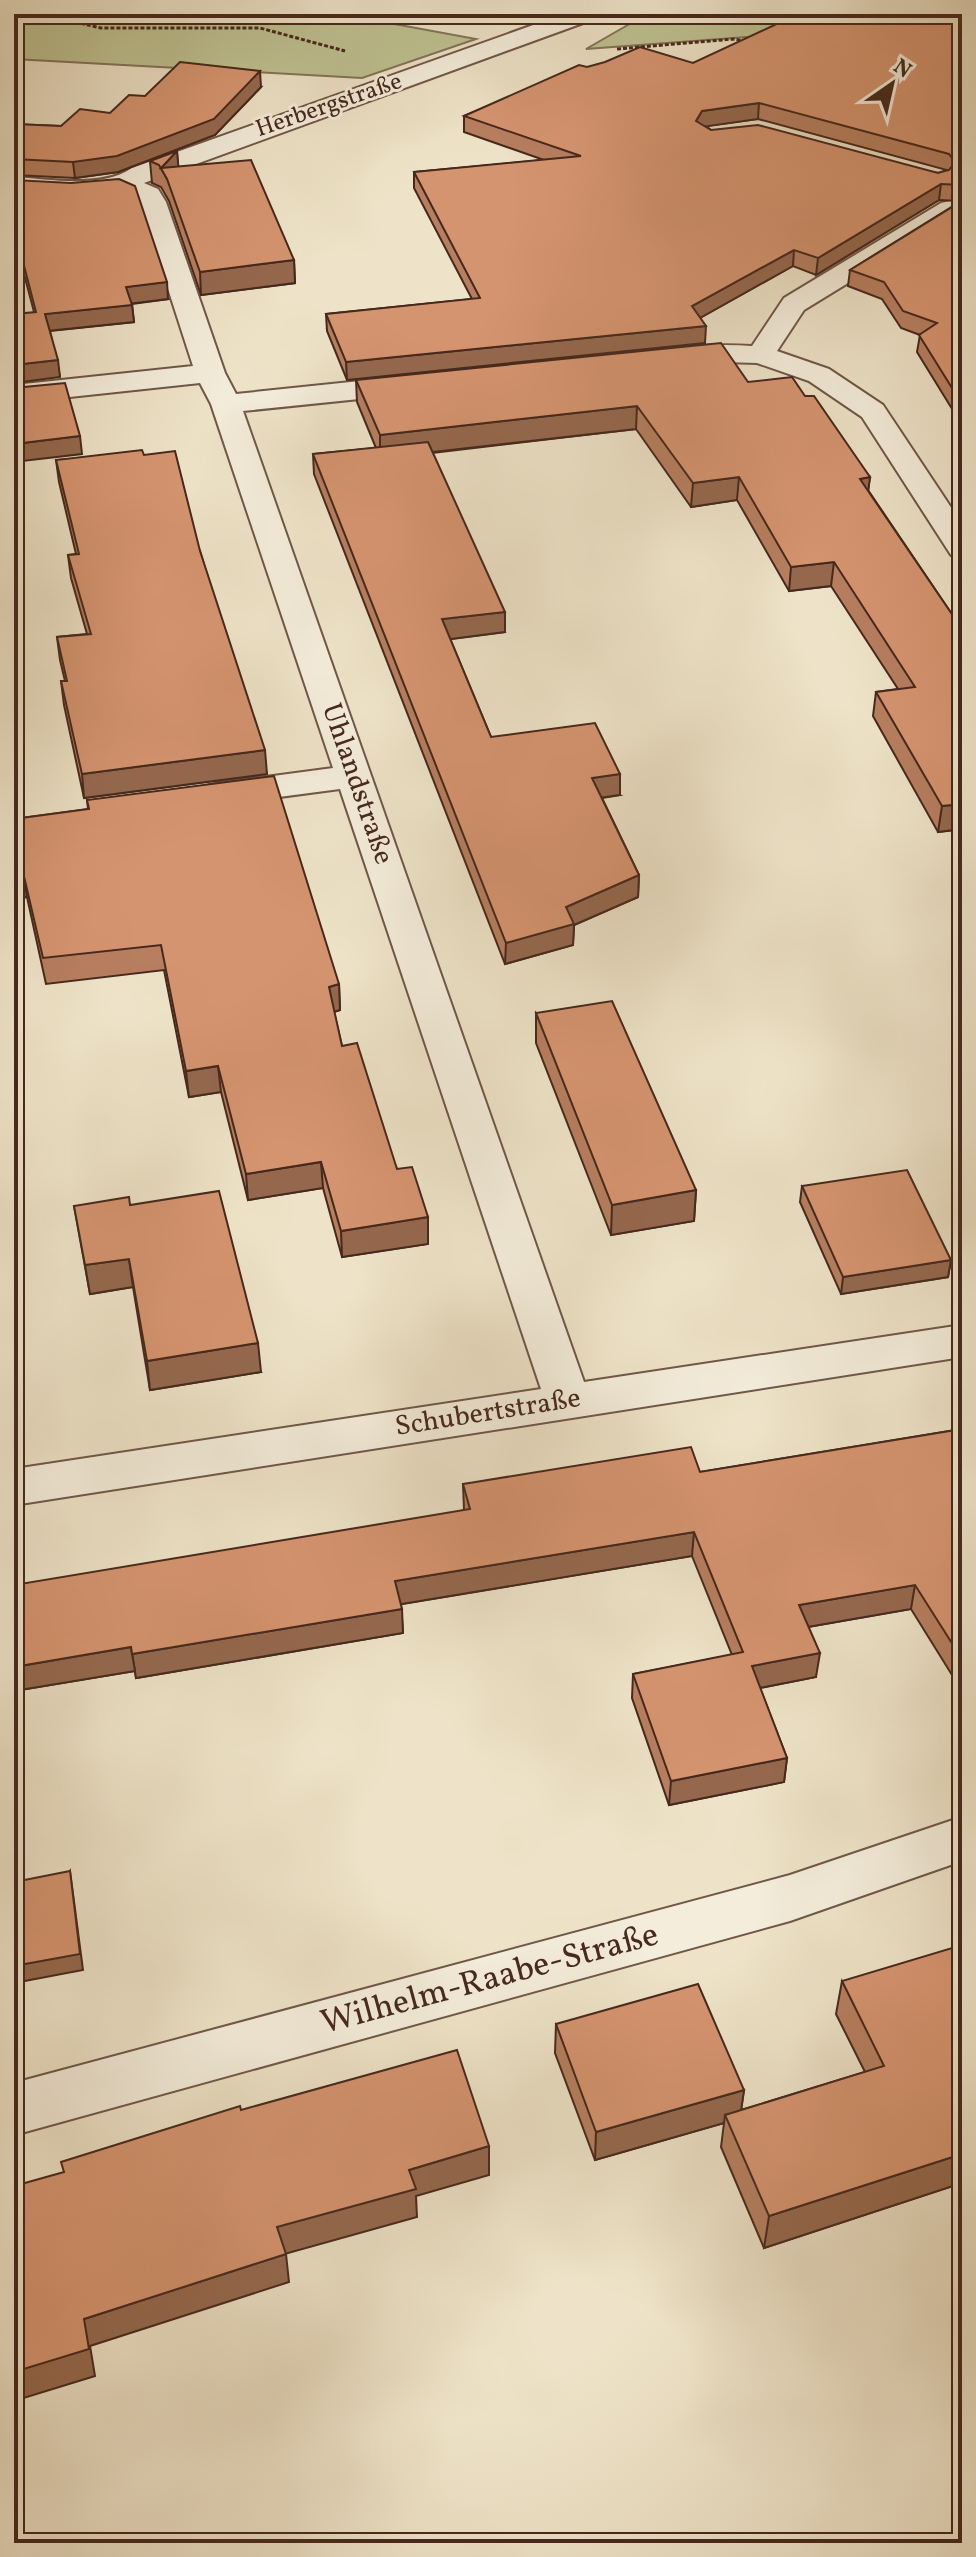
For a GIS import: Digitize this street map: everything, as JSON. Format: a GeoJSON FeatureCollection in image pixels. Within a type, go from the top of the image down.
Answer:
{"type":"FeatureCollection","features":[{"type":"Feature","properties":{"kind":"street","name":"Herbergstraße"},"geometry":{"type":"LineString","coordinates":[[14,185],[72,188],[125,184],[141,173],[586,14]]}},
{"type":"Feature","properties":{"kind":"street","name":"Uhlandstraße"},"geometry":{"type":"LineString","coordinates":[[125,184],[149,195],[153,202],[568,1401]]}},
{"type":"Feature","properties":{"kind":"street"},"geometry":{"type":"LineString","coordinates":[[927,188],[931,199],[956,210]]}},
{"type":"Feature","properties":{"kind":"street"},"geometry":{"type":"LineString","coordinates":[[760,355],[794,304],[956,210]]}},
{"type":"Feature","properties":{"kind":"street"},"geometry":{"type":"LineString","coordinates":[[646,361],[723,353],[760,355],[819,375],[873,411],[962,548]]}},
{"type":"Feature","properties":{"kind":"street"},"geometry":{"type":"LineString","coordinates":[[14,394],[443,382]]}},
{"type":"Feature","properties":{"kind":"street"},"geometry":{"type":"LineString","coordinates":[[184,798],[354,776]]}},
{"type":"Feature","properties":{"kind":"street","name":"Schubertstraße"},"geometry":{"type":"LineString","coordinates":[[14,1487],[962,1341]]}},
{"type":"Feature","properties":{"kind":"street","name":"Wilhelm-Raabe-Straße"},"geometry":{"type":"LineString","coordinates":[[14,2109],[790,1898],[962,1839]]}},
{"type":"Feature","properties":{"kind":"path"},"geometry":{"type":"LineString","coordinates":[[40,14],[101,28],[208,25],[260,28],[347,51]]}},
{"type":"Feature","properties":{"kind":"path"},"geometry":{"type":"LineString","coordinates":[[733,39],[747,41]]}},
{"type":"Feature","properties":{"kind":"green space"},"geometry":{"type":"Polygon","coordinates":[[[14,14],[340,14],[476,39],[362,78],[14,59],[14,14]]]}},
{"type":"Feature","properties":{"kind":"green space"},"geometry":{"type":"Polygon","coordinates":[[[647,14],[799,14],[962,82],[747,37],[586,49],[647,14]]]}},
{"type":"Feature","properties":{"kind":"building"},"geometry":{"type":"Polygon","coordinates":[[[798,14],[962,14],[962,185],[941,184],[818,258],[794,250],[692,306],[706,326],[346,362],[326,314],[480,298],[414,172],[581,156],[464,116],[579,65],[587,67],[605,62],[640,47],[693,63],[798,14]],[[759,103],[702,111],[696,121],[711,130],[758,125],[938,173],[949,170],[955,162],[949,154],[759,103]]]}},
{"type":"Feature","properties":{"kind":"building"},"geometry":{"type":"Polygon","coordinates":[[[180,62],[260,71],[214,119],[117,156],[73,162],[14,159],[14,124],[61,126],[80,109],[110,113],[129,95],[145,96],[180,62]]]}},
{"type":"Feature","properties":{"kind":"building"},"geometry":{"type":"Polygon","coordinates":[[[177,151],[161,168],[251,160],[294,260],[200,272],[167,179],[159,165],[150,161],[177,151]]]}},
{"type":"Feature","properties":{"kind":"building"},"geometry":{"type":"Polygon","coordinates":[[[119,179],[135,186],[167,282],[126,287],[132,305],[45,314],[58,360],[14,365],[14,314],[36,312],[14,227],[14,180],[71,183],[119,179]]]}},
{"type":"Feature","properties":{"kind":"building"},"geometry":{"type":"Polygon","coordinates":[[[962,201],[962,404],[919,335],[937,323],[903,311],[884,282],[850,270],[962,201]]]}},
{"type":"Feature","properties":{"kind":"building"},"geometry":{"type":"Polygon","coordinates":[[[721,343],[748,382],[792,377],[805,396],[814,396],[870,477],[860,479],[962,629],[962,804],[942,806],[876,692],[915,687],[834,562],[791,567],[739,477],[693,483],[637,406],[380,435],[356,380],[721,343]]]}},
{"type":"Feature","properties":{"kind":"building"},"geometry":{"type":"Polygon","coordinates":[[[65,383],[80,436],[14,444],[14,388],[65,383]]]}},
{"type":"Feature","properties":{"kind":"building"},"geometry":{"type":"Polygon","coordinates":[[[428,442],[505,612],[442,619],[491,737],[595,723],[620,774],[592,778],[639,875],[566,907],[574,924],[506,943],[313,454],[428,442]]]}},
{"type":"Feature","properties":{"kind":"building"},"geometry":{"type":"Polygon","coordinates":[[[142,450],[144,455],[175,451],[200,551],[265,750],[82,774],[61,681],[67,681],[57,637],[91,634],[68,555],[79,554],[56,460],[142,450]]]}},
{"type":"Feature","properties":{"kind":"building"},"geometry":{"type":"Polygon","coordinates":[[[274,776],[339,984],[329,987],[342,1046],[357,1043],[397,1169],[412,1167],[428,1217],[341,1231],[321,1162],[246,1174],[218,1066],[186,1071],[161,945],[43,958],[23,872],[14,873],[14,819],[89,809],[87,800],[274,776]]]}},
{"type":"Feature","properties":{"kind":"building"},"geometry":{"type":"Polygon","coordinates":[[[612,1001],[696,1190],[612,1205],[536,1013],[612,1001]]]}},
{"type":"Feature","properties":{"kind":"building"},"geometry":{"type":"Polygon","coordinates":[[[907,1170],[951,1260],[843,1277],[802,1186],[907,1170]]]}},
{"type":"Feature","properties":{"kind":"building"},"geometry":{"type":"Polygon","coordinates":[[[219,1191],[258,1343],[147,1361],[129,1259],[85,1265],[74,1206],[129,1197],[130,1205],[219,1191]]]}},
{"type":"Feature","properties":{"kind":"building"},"geometry":{"type":"Polygon","coordinates":[[[962,1429],[962,1659],[915,1585],[799,1605],[820,1653],[752,1666],[787,1758],[671,1781],[633,1674],[743,1652],[694,1532],[395,1581],[402,1609],[132,1654],[131,1647],[14,1667],[14,1585],[470,1509],[463,1484],[691,1447],[700,1472],[962,1429]]]}},
{"type":"Feature","properties":{"kind":"building"},"geometry":{"type":"Polygon","coordinates":[[[70,1871],[80,1954],[14,1966],[14,1882],[70,1871]]]}},
{"type":"Feature","properties":{"kind":"building"},"geometry":{"type":"Polygon","coordinates":[[[962,1945],[962,2154],[769,2216],[725,2115],[884,2066],[842,1981],[962,1945]]]}},
{"type":"Feature","properties":{"kind":"building"},"geometry":{"type":"Polygon","coordinates":[[[698,1984],[744,2090],[596,2132],[556,2024],[698,1984]]]}},
{"type":"Feature","properties":{"kind":"building"},"geometry":{"type":"Polygon","coordinates":[[[457,2050],[489,2146],[409,2170],[416,2189],[277,2227],[286,2254],[84,2319],[89,2349],[14,2372],[14,2186],[64,2172],[61,2162],[240,2106],[241,2110],[457,2050]]]}}]}
